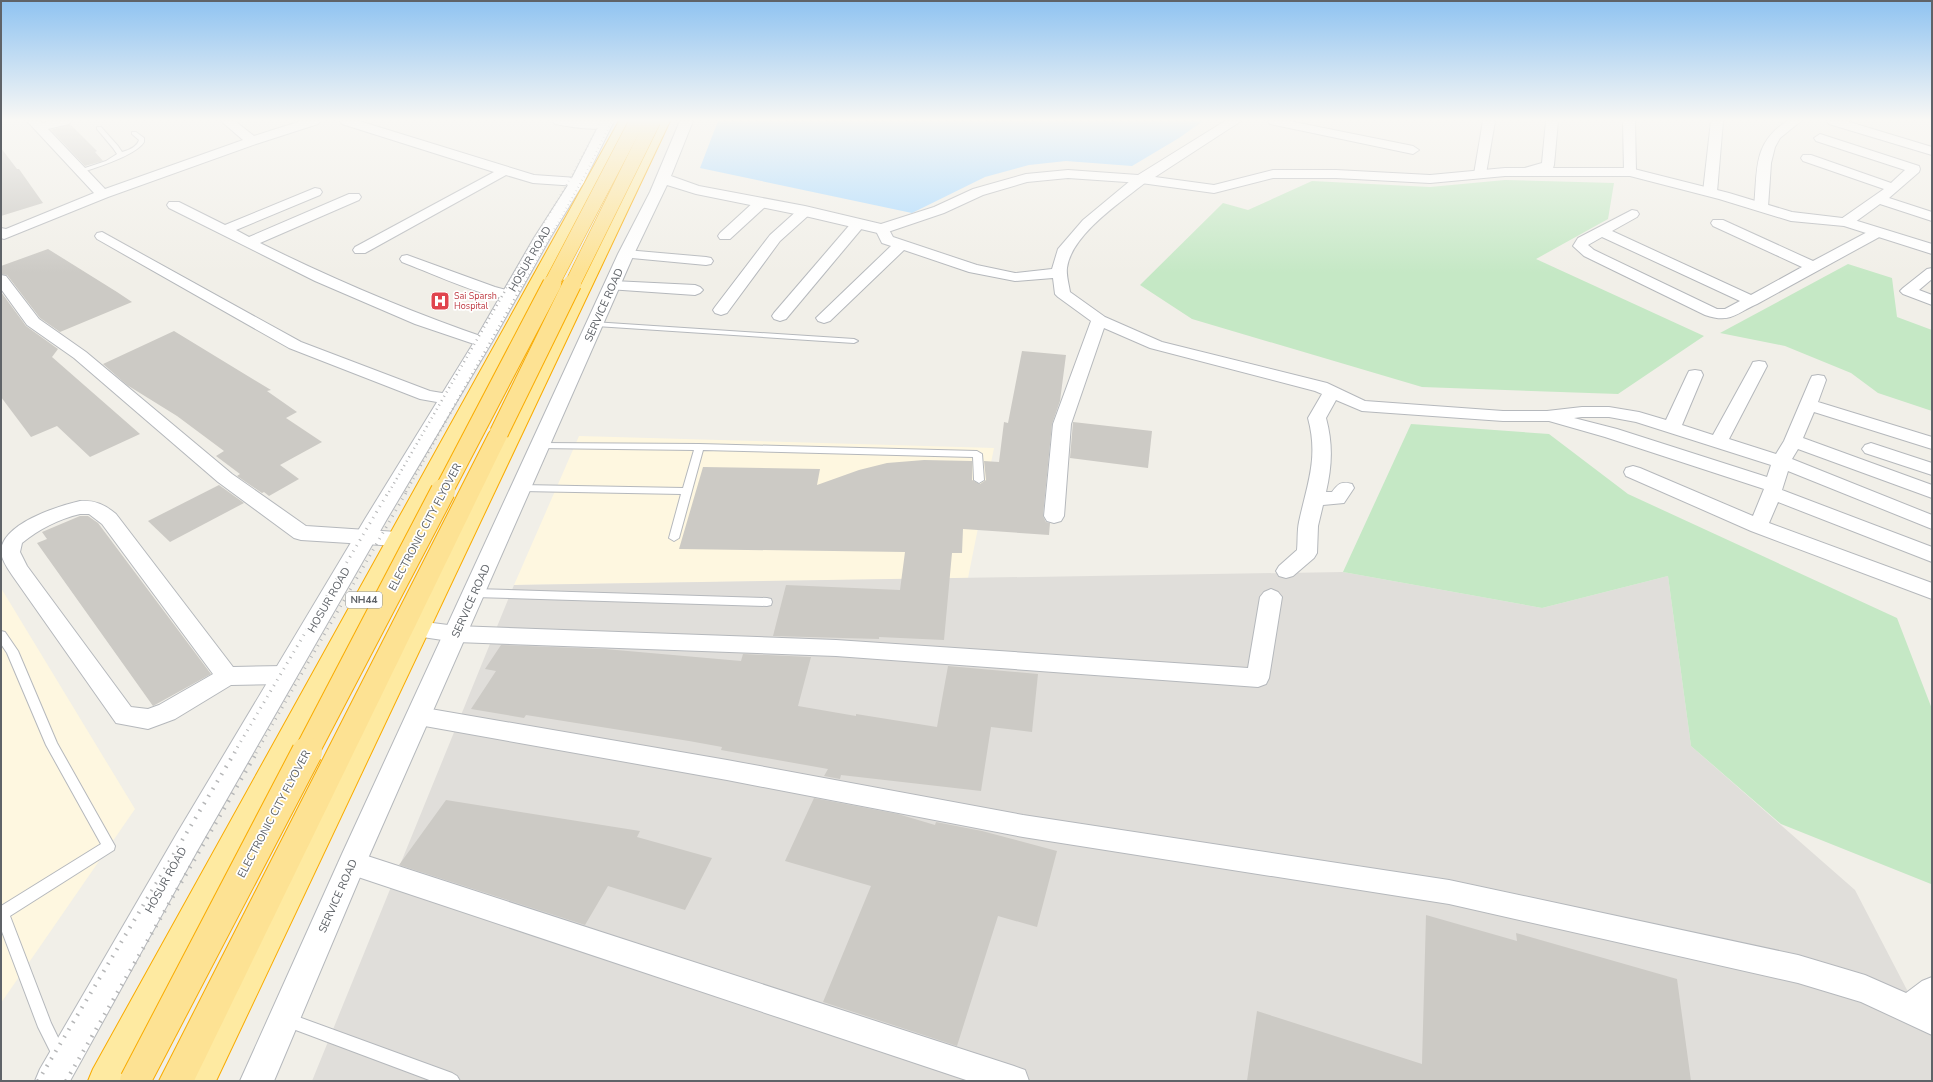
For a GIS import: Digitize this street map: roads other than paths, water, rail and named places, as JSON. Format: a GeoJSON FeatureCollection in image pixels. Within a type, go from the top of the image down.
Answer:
{"type":"FeatureCollection","features":[{"type":"Feature","properties":{"kind":"highway","name":"ELECTRONIC CITY FLYOVER"},"geometry":{"type":"LineString","coordinates":[[135,1081],[611,171]]}},
{"type":"Feature","properties":{"kind":"highway","name":"ELECTRONIC CITY FLYOVER"},"geometry":{"type":"LineString","coordinates":[[176,1081],[628,171]]}},
{"type":"Feature","properties":{"kind":"highway"},"geometry":{"type":"LineString","coordinates":[[200,1081],[639,171]]}},
{"type":"Feature","properties":{"kind":"highway"},"geometry":{"type":"LineString","coordinates":[[586,180],[636,178]]}},
{"type":"Feature","properties":{"kind":"highway","name":"HOSUR ROAD"},"geometry":{"type":"LineString","coordinates":[[105,1081],[397,539],[586,180]]}},
{"type":"Feature","properties":{"kind":"street"},"geometry":{"type":"LineString","coordinates":[[81,171],[102,194]]}},
{"type":"Feature","properties":{"kind":"street"},"geometry":{"type":"LineString","coordinates":[[2,235],[102,194],[166,171]]}},
{"type":"Feature","properties":{"kind":"street"},"geometry":{"type":"LineString","coordinates":[[360,250],[504,171]]}},
{"type":"Feature","properties":{"kind":"street"},"geometry":{"type":"LineString","coordinates":[[507,171],[533,178],[586,180]]}},
{"type":"Feature","properties":{"kind":"street","name":"HOSUR ROAD"},"geometry":{"type":"LineString","coordinates":[[58,1071],[186,844],[365,537],[483,342],[542,238],[586,180],[590,171]]}},
{"type":"Feature","properties":{"kind":"street","name":"SERVICE ROAD"},"geometry":{"type":"LineString","coordinates":[[257,1081],[352,863],[596,324],[626,254],[666,171]]}},
{"type":"Feature","properties":{"kind":"street"},"geometry":{"type":"LineString","coordinates":[[1153,171],[1141,179],[1088,223],[1065,249],[1059,269],[1063,294],[1099,320],[1156,345],[1321,387],[1362,406],[1503,416],[1547,416],[1582,412],[1609,412],[1639,417],[1672,426],[1781,462],[1932,522]]}},
{"type":"Feature","properties":{"kind":"street"},"geometry":{"type":"LineString","coordinates":[[1710,192],[1712,171]]}},
{"type":"Feature","properties":{"kind":"street"},"geometry":{"type":"LineString","coordinates":[[1762,207],[1765,171]]}},
{"type":"Feature","properties":{"kind":"street"},"geometry":{"type":"LineString","coordinates":[[1846,171],[1893,188]]}},
{"type":"Feature","properties":{"kind":"street"},"geometry":{"type":"LineString","coordinates":[[1846,222],[1893,188],[1911,171]]}},
{"type":"Feature","properties":{"kind":"street"},"geometry":{"type":"LineString","coordinates":[[660,185],[696,190],[805,211],[882,229],[939,210],[978,192],[1026,178],[1068,174],[1141,179],[1214,189],[1273,174],[1336,174],[1430,179],[1480,174],[1526,172],[1630,172],[1710,192],[1791,216],[1846,222],[1932,249]]}},
{"type":"Feature","properties":{"kind":"street"},"geometry":{"type":"LineString","coordinates":[[225,230],[315,192]]}},
{"type":"Feature","properties":{"kind":"street"},"geometry":{"type":"LineString","coordinates":[[250,242],[354,197]]}},
{"type":"Feature","properties":{"kind":"street"},"geometry":{"type":"LineString","coordinates":[[1878,199],[1932,217]]}},
{"type":"Feature","properties":{"kind":"street"},"geometry":{"type":"LineString","coordinates":[[725,236],[761,203]]}},
{"type":"Feature","properties":{"kind":"street"},"geometry":{"type":"LineString","coordinates":[[174,205],[320,278],[421,321],[483,342]]}},
{"type":"Feature","properties":{"kind":"street"},"geometry":{"type":"LineString","coordinates":[[721,310],[775,238],[805,211]]}},
{"type":"Feature","properties":{"kind":"street"},"geometry":{"type":"LineString","coordinates":[[1632,214],[1583,241],[1580,246],[1589,253],[1720,315],[1732,312],[1878,232]]}},
{"type":"Feature","properties":{"kind":"street"},"geometry":{"type":"LineString","coordinates":[[780,316],[858,224]]}},
{"type":"Feature","properties":{"kind":"street"},"geometry":{"type":"LineString","coordinates":[[1718,224],[1814,267]]}},
{"type":"Feature","properties":{"kind":"street"},"geometry":{"type":"LineString","coordinates":[[882,229],[887,240],[974,269],[1015,277],[1060,273]]}},
{"type":"Feature","properties":{"kind":"street"},"geometry":{"type":"LineString","coordinates":[[1601,231],[1752,301]]}},
{"type":"Feature","properties":{"kind":"street"},"geometry":{"type":"LineString","coordinates":[[102,236],[296,345],[426,395],[448,399]]}},
{"type":"Feature","properties":{"kind":"street"},"geometry":{"type":"LineString","coordinates":[[824,318],[902,244]]}},
{"type":"Feature","properties":{"kind":"street"},"geometry":{"type":"LineString","coordinates":[[626,254],[706,261]]}},
{"type":"Feature","properties":{"kind":"street"},"geometry":{"type":"LineString","coordinates":[[407,259],[490,290],[509,295]]}},
{"type":"Feature","properties":{"kind":"street"},"geometry":{"type":"LineString","coordinates":[[1932,272],[1908,292],[1932,300]]}},
{"type":"Feature","properties":{"kind":"street"},"geometry":{"type":"LineString","coordinates":[[1,279],[33,322],[80,355],[225,478],[301,533],[397,539]]}},
{"type":"Feature","properties":{"kind":"street"},"geometry":{"type":"LineString","coordinates":[[613,286],[695,290]]}},
{"type":"Feature","properties":{"kind":"street"},"geometry":{"type":"LineString","coordinates":[[1054,516],[1062,424],[1099,320]]}},
{"type":"Feature","properties":{"kind":"street"},"geometry":{"type":"LineString","coordinates":[[1718,441],[1759,366]]}},
{"type":"Feature","properties":{"kind":"street"},"geometry":{"type":"LineString","coordinates":[[1672,426],[1695,375]]}},
{"type":"Feature","properties":{"kind":"street"},"geometry":{"type":"LineString","coordinates":[[1758,526],[1773,489],[1781,462],[1793,441],[1818,380]]}},
{"type":"Feature","properties":{"kind":"street"},"geometry":{"type":"LineString","coordinates":[[1286,571],[1307,553],[1309,524],[1323,464],[1323,434],[1318,418],[1332,392]]}},
{"type":"Feature","properties":{"kind":"street"},"geometry":{"type":"LineString","coordinates":[[1808,405],[1932,443]]}},
{"type":"Feature","properties":{"kind":"street"},"geometry":{"type":"LineString","coordinates":[[1547,416],[1611,433],[1773,489],[1932,555]]}},
{"type":"Feature","properties":{"kind":"street"},"geometry":{"type":"LineString","coordinates":[[1793,441],[1932,492]]}},
{"type":"Feature","properties":{"kind":"street"},"geometry":{"type":"LineString","coordinates":[[1871,448],[1932,469]]}},
{"type":"Feature","properties":{"kind":"street"},"geometry":{"type":"LineString","coordinates":[[1633,472],[1758,526],[1932,591]]}},
{"type":"Feature","properties":{"kind":"street"},"geometry":{"type":"LineString","coordinates":[[1315,499],[1337,498],[1345,488]]}},
{"type":"Feature","properties":{"kind":"street"},"geometry":{"type":"LineString","coordinates":[[227,676],[109,519],[97,510],[88,507],[63,512],[34,524],[14,539],[10,552],[19,570],[124,716],[148,719],[167,712],[227,676],[285,675]]}},
{"type":"Feature","properties":{"kind":"street"},"geometry":{"type":"LineString","coordinates":[[417,629],[456,634],[836,648],[1258,678],[1271,597]]}},
{"type":"Feature","properties":{"kind":"street"},"geometry":{"type":"LineString","coordinates":[[419,716],[735,772],[1023,826],[1449,892],[1798,969],[1865,988],[1920,1014],[1932,991]]}},
{"type":"Feature","properties":{"kind":"street"},"geometry":{"type":"LineString","coordinates":[[352,863],[1014,1081]]}},
{"type":"Feature","properties":{"kind":"lane"},"geometry":{"type":"LineString","coordinates":[[596,324],[854,341]]}},
{"type":"Feature","properties":{"kind":"lane"},"geometry":{"type":"LineString","coordinates":[[541,446],[699,447],[977,454],[979,480]]}},
{"type":"Feature","properties":{"kind":"lane"},"geometry":{"type":"LineString","coordinates":[[674,538],[699,447]]}},
{"type":"Feature","properties":{"kind":"lane"},"geometry":{"type":"LineString","coordinates":[[522,488],[687,491]]}},
{"type":"Feature","properties":{"kind":"lane"},"geometry":{"type":"LineString","coordinates":[[474,593],[767,602]]}},
{"type":"Feature","properties":{"kind":"lane"},"geometry":{"type":"LineString","coordinates":[[1,635],[12,651],[52,745],[109,846],[1,913],[45,1027],[58,1071]]}},
{"type":"Feature","properties":{"kind":"lane"},"geometry":{"type":"LineString","coordinates":[[284,1018],[452,1081]]}},
{"type":"Feature","properties":{"kind":"water"},"geometry":{"type":"Polygon","coordinates":[[[716,171],[1005,171],[985,177],[912,213],[716,171]]]}},
{"type":"Feature","properties":{"kind":"railway"},"geometry":{"type":"LineString","coordinates":[[508,285],[574,171]]}},
{"type":"Feature","properties":{"kind":"railway"},"geometry":{"type":"LineString","coordinates":[[523,285],[587,171]]}},
{"type":"Feature","properties":{"kind":"railway"},"geometry":{"type":"LineString","coordinates":[[389,492],[509,284]]}},
{"type":"Feature","properties":{"kind":"railway"},"geometry":{"type":"LineString","coordinates":[[406,492],[523,284]]}},
{"type":"Feature","properties":{"kind":"railway"},"geometry":{"type":"LineString","coordinates":[[234,753],[389,491]]}},
{"type":"Feature","properties":{"kind":"railway"},"geometry":{"type":"LineString","coordinates":[[256,753],[407,491]]}},
{"type":"Feature","properties":{"kind":"railway"},"geometry":{"type":"LineString","coordinates":[[38,1081],[235,752]]}},
{"type":"Feature","properties":{"kind":"railway"},"geometry":{"type":"LineString","coordinates":[[66,1081],[257,752]]}},
{"type":"Feature","properties":{"kind":"place","name":"Sai Sparsh Hospital"},"geometry":{"type":"Point","coordinates":[440,301]}}]}
